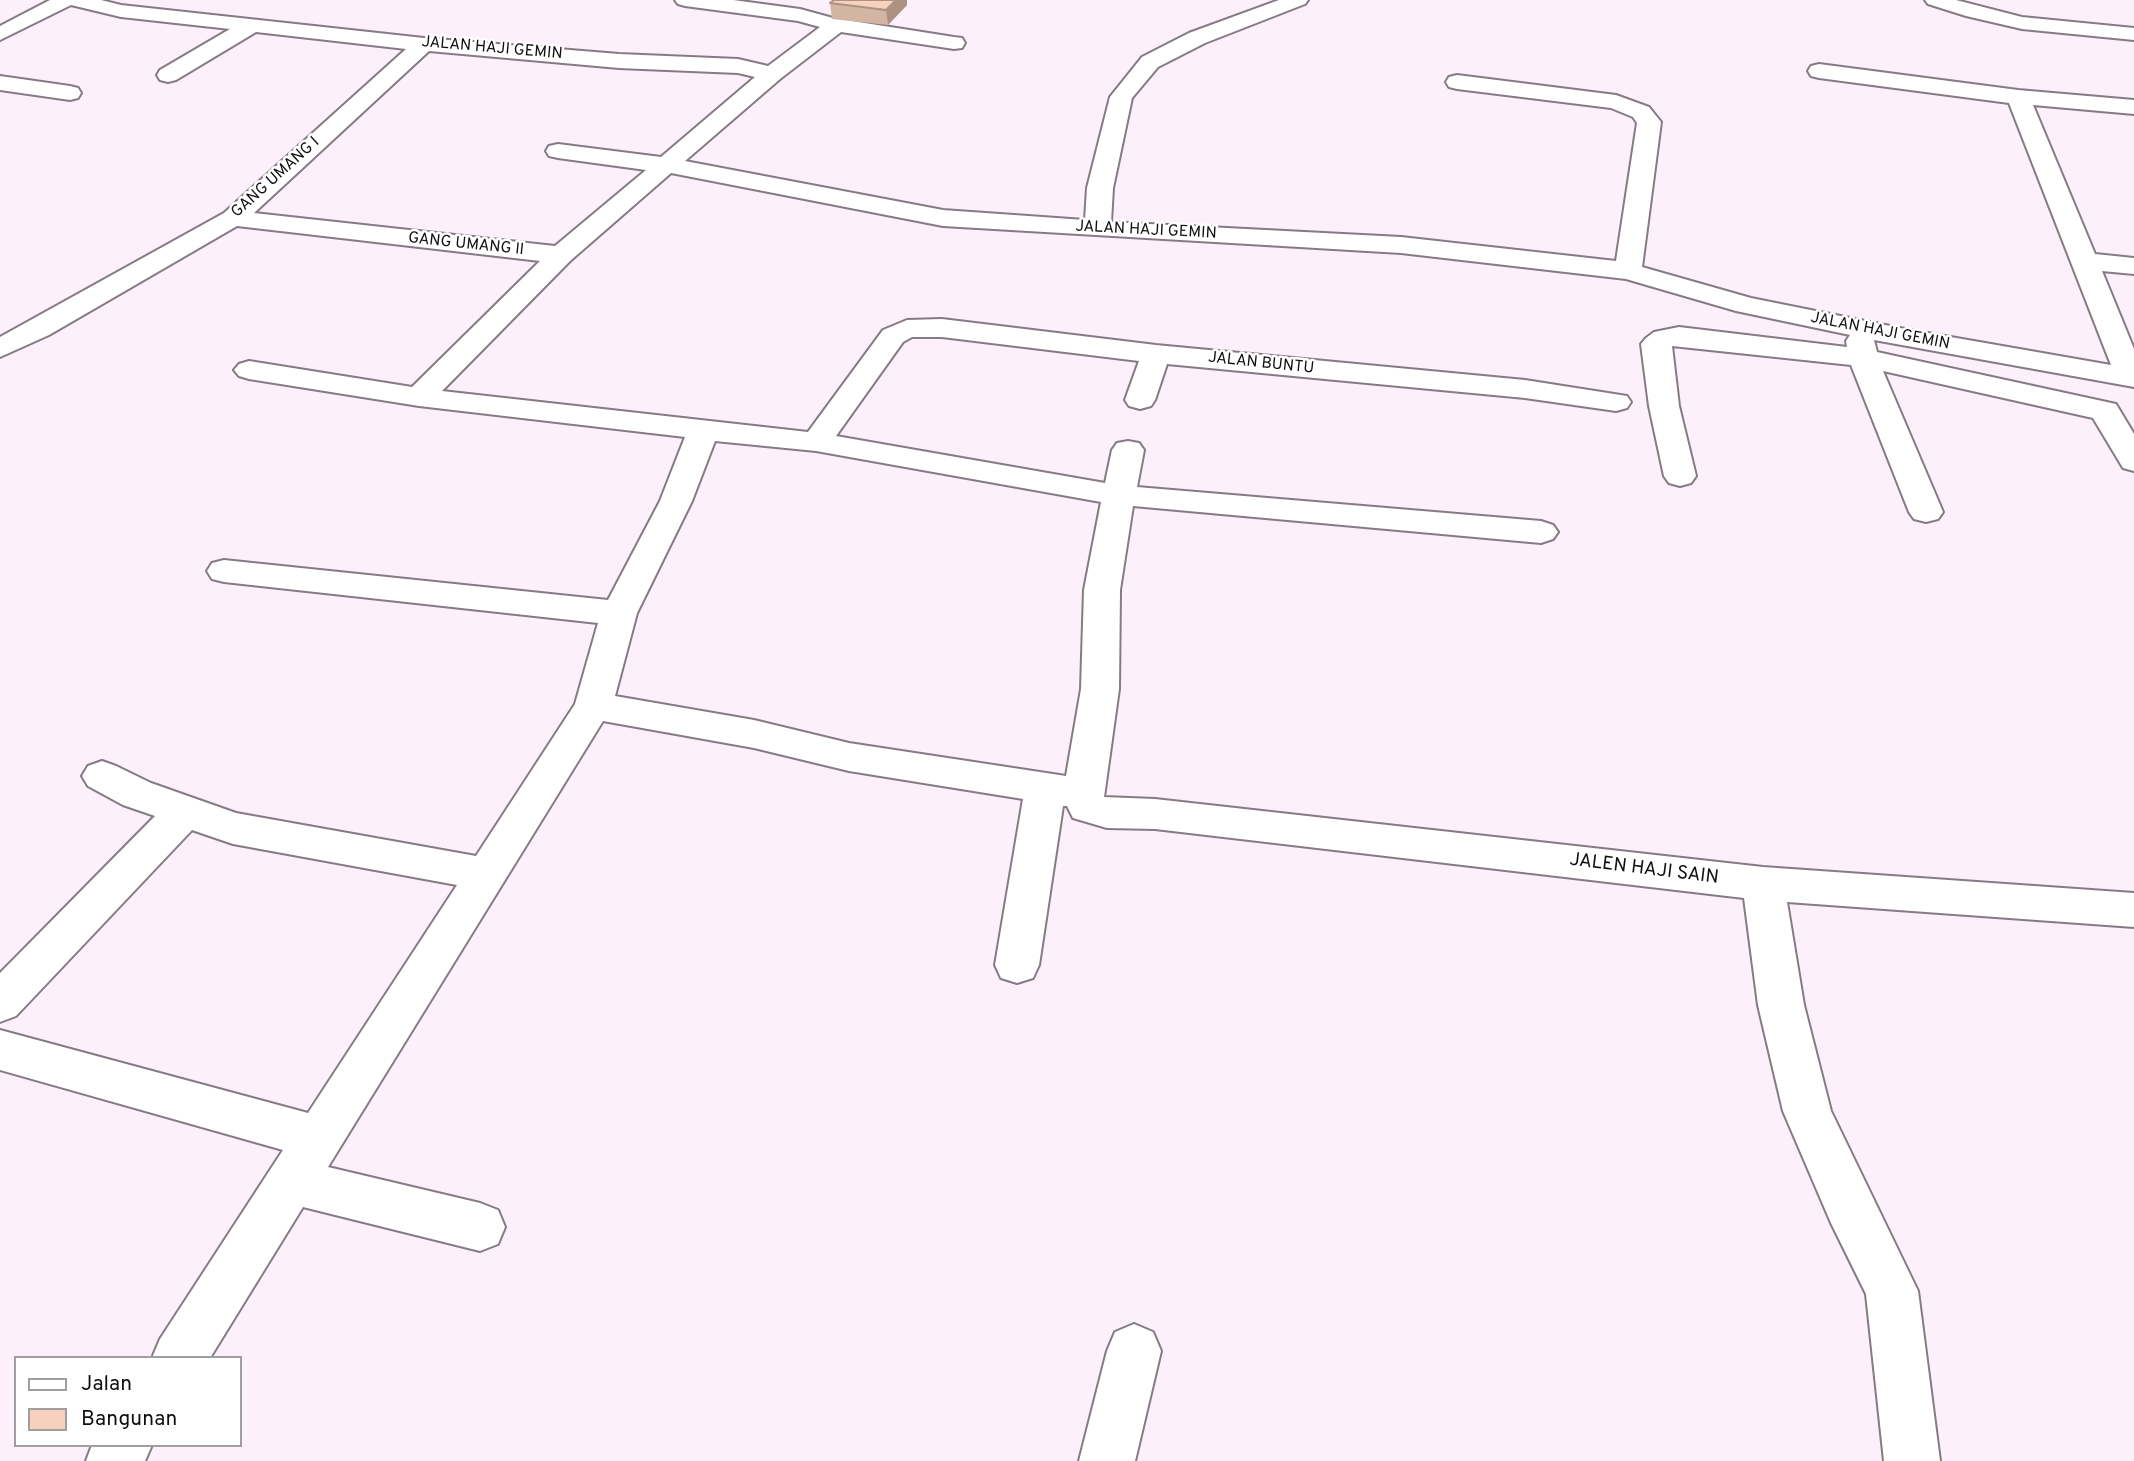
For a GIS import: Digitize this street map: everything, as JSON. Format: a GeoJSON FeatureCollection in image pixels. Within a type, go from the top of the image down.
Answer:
{"type":"FeatureCollection","features":[{"type":"Feature","properties":{"kind":"street"},"geometry":{"type":"LineString","coordinates":[[0,34],[66,0]]}},
{"type":"Feature","properties":{"kind":"street","name":"JALAN HAJI GEMIN"},"geometry":{"type":"LineString","coordinates":[[75,0],[121,11],[424,44],[619,61],[738,66],[772,74]]}},
{"type":"Feature","properties":{"kind":"street"},"geometry":{"type":"LineString","coordinates":[[685,0],[800,15],[831,24],[954,43]]}},
{"type":"Feature","properties":{"kind":"street"},"geometry":{"type":"LineString","coordinates":[[800,15],[817,0]]}},
{"type":"Feature","properties":{"kind":"street"},"geometry":{"type":"LineString","coordinates":[[1097,229],[1100,188],[1121,97],[1150,62],[1197,38],[1298,0]]}},
{"type":"Feature","properties":{"kind":"street"},"geometry":{"type":"LineString","coordinates":[[1935,0],[2022,23],[2134,34]]}},
{"type":"Feature","properties":{"kind":"street"},"geometry":{"type":"LineString","coordinates":[[419,397],[561,255],[772,74],[830,32],[831,24]]}},
{"type":"Feature","properties":{"kind":"street"},"geometry":{"type":"LineString","coordinates":[[168,75],[253,25]]}},
{"type":"Feature","properties":{"kind":"street","name":"GANG UMANG I"},"geometry":{"type":"LineString","coordinates":[[0,348],[39,329],[233,218],[424,44]]}},
{"type":"Feature","properties":{"kind":"street"},"geometry":{"type":"LineString","coordinates":[[1819,71],[2018,97],[2134,107]]}},
{"type":"Feature","properties":{"kind":"street"},"geometry":{"type":"LineString","coordinates":[[1457,82],[1616,102],[1641,112],[1649,122],[1628,271]]}},
{"type":"Feature","properties":{"kind":"street"},"geometry":{"type":"LineString","coordinates":[[0,83],[70,93]]}},
{"type":"Feature","properties":{"kind":"street"},"geometry":{"type":"LineString","coordinates":[[2018,97],[2082,261],[2132,378]]}},
{"type":"Feature","properties":{"kind":"street","name":"JALAN HAJI GEMIN"},"geometry":{"type":"LineString","coordinates":[[558,150],[667,165],[943,218],[1401,245],[1628,271],[1746,305],[2088,374],[2132,378]]}},
{"type":"Feature","properties":{"kind":"street","name":"GANG UMANG II"},"geometry":{"type":"LineString","coordinates":[[233,218],[561,255]]}},
{"type":"Feature","properties":{"kind":"street"},"geometry":{"type":"LineString","coordinates":[[2082,261],[2134,266]]}},
{"type":"Feature","properties":{"kind":"street","name":"JALAN BUNTU"},"geometry":{"type":"LineString","coordinates":[[816,442],[893,336],[907,329],[942,328],[1156,354],[1525,389],[1616,402]]}},
{"type":"Feature","properties":{"kind":"street"},"geometry":{"type":"LineString","coordinates":[[1856,328],[1863,358],[1926,512]]}},
{"type":"Feature","properties":{"kind":"street"},"geometry":{"type":"LineString","coordinates":[[1679,476],[1664,406],[1656,344],[1664,338],[1679,336],[1863,358],[2105,411],[2134,461]]}},
{"type":"Feature","properties":{"kind":"street"},"geometry":{"type":"LineString","coordinates":[[1140,400],[1156,354]]}},
{"type":"Feature","properties":{"kind":"street"},"geometry":{"type":"LineString","coordinates":[[249,370],[419,397],[816,442],[1119,495],[1541,532]]}},
{"type":"Feature","properties":{"kind":"street"},"geometry":{"type":"LineString","coordinates":[[180,1356],[593,706],[619,613],[676,501],[703,430]]}},
{"type":"Feature","properties":{"kind":"street"},"geometry":{"type":"LineString","coordinates":[[1017,965],[1064,792],[1100,689],[1102,590],[1128,450]]}},
{"type":"Feature","properties":{"kind":"street"},"geometry":{"type":"LineString","coordinates":[[224,571],[619,613]]}},
{"type":"Feature","properties":{"kind":"street"},"geometry":{"type":"LineString","coordinates":[[593,706],[754,734],[849,757],[1064,792]]}},
{"type":"Feature","properties":{"kind":"street"},"geometry":{"type":"LineString","coordinates":[[102,776],[137,794],[233,828],[487,874]]}},
{"type":"Feature","properties":{"kind":"street","name":"JALEN HAJI SAIN"},"geometry":{"type":"LineString","coordinates":[[1064,792],[1087,807],[1097,810],[1155,814],[1763,884],[2134,909]]}},
{"type":"Feature","properties":{"kind":"street"},"geometry":{"type":"LineString","coordinates":[[0,1003],[184,811]]}},
{"type":"Feature","properties":{"kind":"street"},"geometry":{"type":"LineString","coordinates":[[1763,884],[1781,1005],[1807,1111],[1849,1206],[1892,1290],[1912,1461]]}},
{"type":"Feature","properties":{"kind":"street"},"geometry":{"type":"LineString","coordinates":[[0,1050],[319,1138]]}},
{"type":"Feature","properties":{"kind":"street"},"geometry":{"type":"LineString","coordinates":[[292,1181],[480,1227]]}},
{"type":"Feature","properties":{"kind":"street"},"geometry":{"type":"LineString","coordinates":[[1107,1461],[1134,1351]]}},
{"type":"Feature","properties":{"kind":"building"},"geometry":{"type":"Polygon","coordinates":[[[834,0],[896,0],[886,10],[830,3],[834,0]]]}}]}
